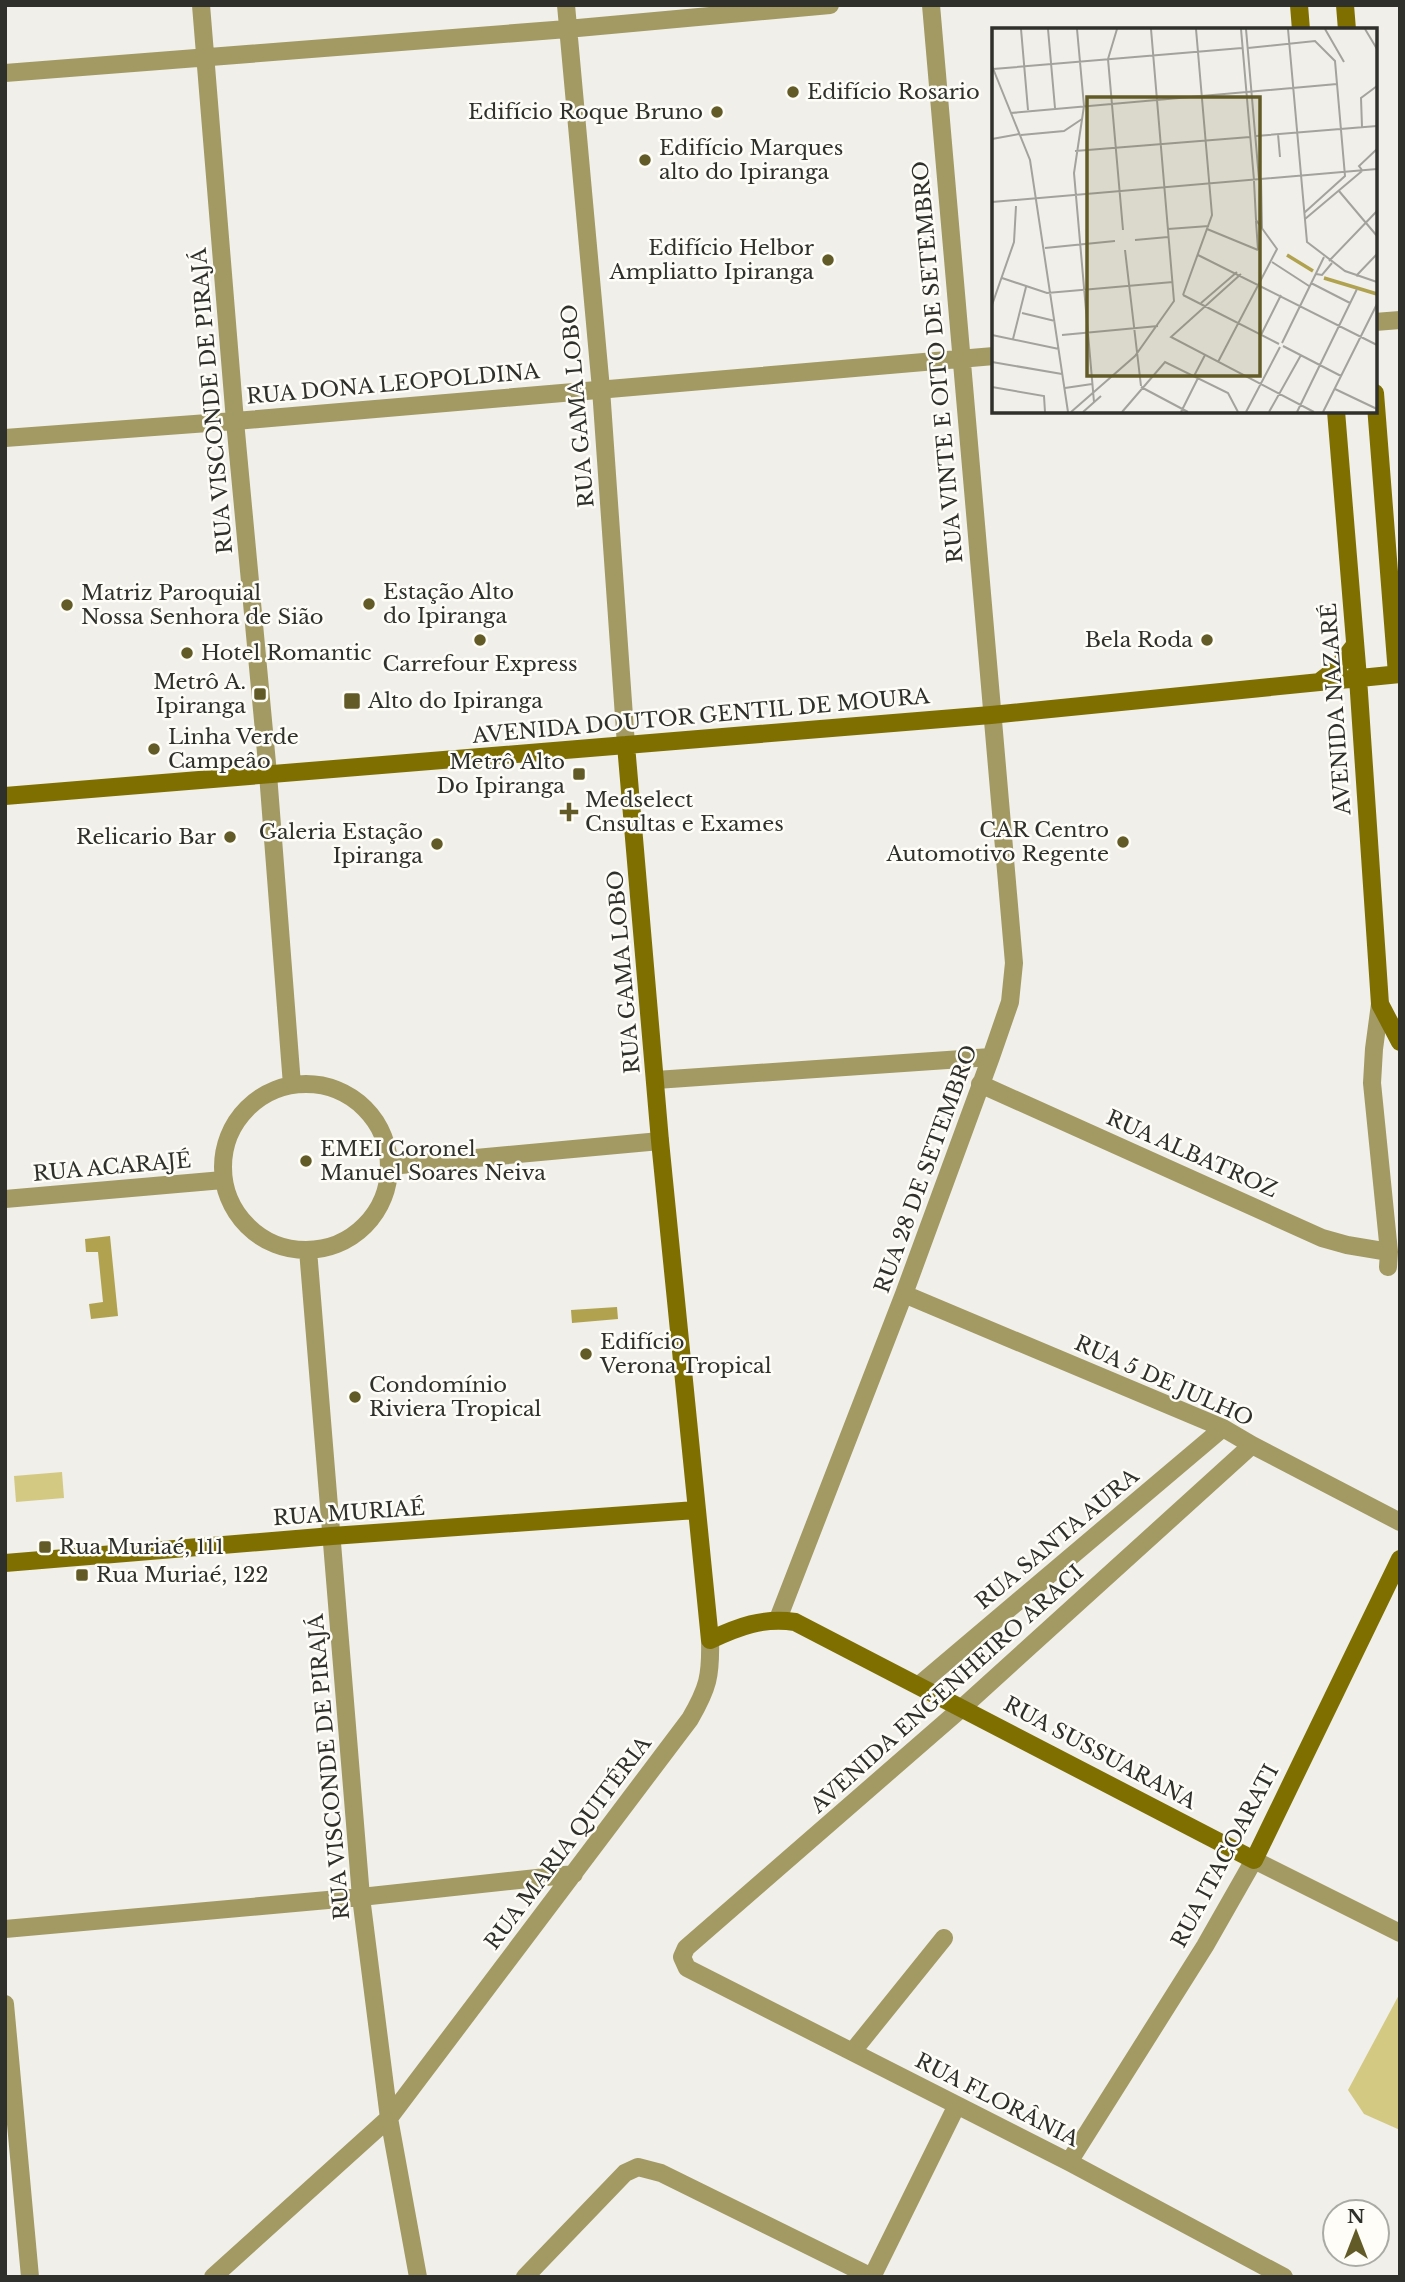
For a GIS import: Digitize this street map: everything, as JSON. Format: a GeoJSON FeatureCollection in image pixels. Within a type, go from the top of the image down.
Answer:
{"type":"FeatureCollection","features":[{"type":"Feature","properties":{"kind":"street","name":"RUA VISCONDE DE PIRAJÁ"},"geometry":{"type":"LineString","coordinates":[[201,5],[235,421],[268,774],[292,1085]]}},
{"type":"Feature","properties":{"kind":"street","name":"RUA GAMA LOBO"},"geometry":{"type":"LineString","coordinates":[[565,5],[601,389],[626,745],[660,1141],[710,1640]]}},
{"type":"Feature","properties":{"kind":"street"},"geometry":{"type":"LineString","coordinates":[[5,90],[10,73],[568,29],[830,5]]}},
{"type":"Feature","properties":{"kind":"street","name":"RUA VINTE E OITO DE SETEMBRO"},"geometry":{"type":"LineString","coordinates":[[931,5],[991,715]]}},
{"type":"Feature","properties":{"kind":"street"},"geometry":{"type":"LineString","coordinates":[[1299,5],[1301,28]]}},
{"type":"Feature","properties":{"kind":"street"},"geometry":{"type":"LineString","coordinates":[[1345,5],[1347,28]]}},
{"type":"Feature","properties":{"kind":"street"},"geometry":{"type":"LineString","coordinates":[[1377,322],[1400,320]]}},
{"type":"Feature","properties":{"kind":"street","name":"RUA DONA LEOPOLDINA"},"geometry":{"type":"LineString","coordinates":[[5,438],[992,356]]}},
{"type":"Feature","properties":{"kind":"street","name":"AVENIDA NAZARÉ"},"geometry":{"type":"LineString","coordinates":[[1336,413],[1358,678],[1380,1004],[1372,1083],[1388,1259]]}},
{"type":"Feature","properties":{"kind":"street"},"geometry":{"type":"LineString","coordinates":[[1377,413],[1399,674]]}},
{"type":"Feature","properties":{"kind":"street"},"geometry":{"type":"LineString","coordinates":[[1319,682],[1337,668],[1355,645]]}},
{"type":"Feature","properties":{"kind":"street","name":"AVENIDA DOUTOR GENTIL DE MOURA"},"geometry":{"type":"LineString","coordinates":[[5,796],[991,715],[1399,674]]}},
{"type":"Feature","properties":{"kind":"street","name":"RUA 28 DE SETEMBRO"},"geometry":{"type":"LineString","coordinates":[[778,1619],[904,1294],[1010,1002],[1014,963],[991,715]]}},
{"type":"Feature","properties":{"kind":"street","name":"AVENIDA NAZARÉ"},"geometry":{"type":"LineString","coordinates":[[1380,1004],[1400,1042]]}},
{"type":"Feature","properties":{"kind":"street"},"geometry":{"type":"LineString","coordinates":[[656,1080],[991,1057]]}},
{"type":"Feature","properties":{"kind":"street","name":"RUA ALBATROZ"},"geometry":{"type":"LineString","coordinates":[[980,1083],[1322,1238],[1388,1259]]}},
{"type":"Feature","properties":{"kind":"street"},"geometry":{"type":"LineString","coordinates":[[292,1085],[321,1085],[348,1095],[370,1113],[385,1138],[390,1166],[386,1191],[375,1215],[357,1233],[334,1246],[308,1250],[284,1247],[262,1238],[244,1222],[230,1202],[223,1180],[223,1154],[232,1129],[239,1119],[267,1093],[292,1085]]}},
{"type":"Feature","properties":{"kind":"street"},"geometry":{"type":"LineString","coordinates":[[390,1166],[660,1141]]}},
{"type":"Feature","properties":{"kind":"street","name":"RUA ACARAJÉ"},"geometry":{"type":"LineString","coordinates":[[5,1199],[223,1180]]}},
{"type":"Feature","properties":{"kind":"street","name":"RUA VISCONDE DE PIRAJÁ"},"geometry":{"type":"LineString","coordinates":[[308,1250],[361,1897],[389,2118],[418,2277]]}},
{"type":"Feature","properties":{"kind":"street","name":"RUA 5 DE JULHO"},"geometry":{"type":"LineString","coordinates":[[904,1294],[1223,1428],[1400,1522]]}},
{"type":"Feature","properties":{"kind":"street","name":"RUA SANTA AURA"},"geometry":{"type":"LineString","coordinates":[[919,1685],[1223,1428]]}},
{"type":"Feature","properties":{"kind":"street","name":"AVENIDA ENGENHEIRO ARACI"},"geometry":{"type":"LineString","coordinates":[[687,1968],[682,1957],[686,1948],[963,1707],[1252,1445]]}},
{"type":"Feature","properties":{"kind":"street","name":"RUA MURIAÉ"},"geometry":{"type":"LineString","coordinates":[[5,1563],[696,1510]]}},
{"type":"Feature","properties":{"kind":"street","name":"RUA ITACOARATI"},"geometry":{"type":"LineString","coordinates":[[1069,2162],[1205,1946],[1254,1860],[1400,1559]]}},
{"type":"Feature","properties":{"kind":"street"},"geometry":{"type":"LineString","coordinates":[[710,1640],[739,1626],[778,1619]]}},
{"type":"Feature","properties":{"kind":"street","name":"RUA SUSSUARANA"},"geometry":{"type":"LineString","coordinates":[[778,1619],[795,1622],[1400,1933]]}},
{"type":"Feature","properties":{"kind":"street","name":"RUA MARIA QUITÉRIA"},"geometry":{"type":"LineString","coordinates":[[389,2118],[690,1719],[705,1693],[711,1670],[710,1640]]}},
{"type":"Feature","properties":{"kind":"street"},"geometry":{"type":"LineString","coordinates":[[5,1929],[361,1897],[574,1874]]}},
{"type":"Feature","properties":{"kind":"street"},"geometry":{"type":"LineString","coordinates":[[853,2051],[944,1938]]}},
{"type":"Feature","properties":{"kind":"street","name":"RUA FLORÂNIA"},"geometry":{"type":"LineString","coordinates":[[687,1968],[853,2051],[956,2107],[1069,2162],[1284,2277]]}},
{"type":"Feature","properties":{"kind":"street"},"geometry":{"type":"LineString","coordinates":[[5,2004],[30,2277]]}},
{"type":"Feature","properties":{"kind":"street"},"geometry":{"type":"LineString","coordinates":[[525,2277],[625,2173],[638,2167],[661,2173],[872,2277],[956,2107]]}},
{"type":"Feature","properties":{"kind":"street"},"geometry":{"type":"LineString","coordinates":[[213,2277],[389,2118]]}},
{"type":"Feature","properties":{"kind":"shaded area"},"geometry":{"type":"Polygon","coordinates":[[[110,1236],[118,1316],[91,1319],[89,1304],[103,1302],[98,1252],[86,1252],[85,1239],[110,1236]]]}},
{"type":"Feature","properties":{"kind":"shaded area"},"geometry":{"type":"Polygon","coordinates":[[[617,1307],[618,1319],[572,1323],[571,1310],[617,1307]]]}},
{"type":"Feature","properties":{"kind":"shaded area"},"geometry":{"type":"Polygon","coordinates":[[[62,1472],[64,1498],[16,1502],[14,1476],[62,1472]]]}},
{"type":"Feature","properties":{"kind":"shaded area"},"geometry":{"type":"Polygon","coordinates":[[[1400,1993],[1400,2130],[1364,2114],[1348,2090],[1400,1993]]]}},
{"type":"Feature","properties":{"kind":"place","name":"Edifício Rosario"},"geometry":{"type":"Point","coordinates":[793,92]}},
{"type":"Feature","properties":{"kind":"place","name":"Edifício Roque Bruno"},"geometry":{"type":"Point","coordinates":[717,112]}},
{"type":"Feature","properties":{"kind":"place","name":"Edifício Marques alto do Ipiranga"},"geometry":{"type":"Point","coordinates":[645,160]}},
{"type":"Feature","properties":{"kind":"place","name":"Edifício Helbor Ampliatto Ipiranga"},"geometry":{"type":"Point","coordinates":[828,260]}},
{"type":"Feature","properties":{"kind":"place","name":"Estação Alto do Ipiranga"},"geometry":{"type":"Point","coordinates":[369,604]}},
{"type":"Feature","properties":{"kind":"place","name":"Matriz Paroquial Nossa Senhora de Sião"},"geometry":{"type":"Point","coordinates":[67,605]}},
{"type":"Feature","properties":{"kind":"place","name":"Carrefour Express"},"geometry":{"type":"Point","coordinates":[480,640]}},
{"type":"Feature","properties":{"kind":"place","name":"Bela Roda"},"geometry":{"type":"Point","coordinates":[1207,640]}},
{"type":"Feature","properties":{"kind":"place","name":"Hotel Romantic"},"geometry":{"type":"Point","coordinates":[187,653]}},
{"type":"Feature","properties":{"kind":"place","name":"Metrô A. Ipiranga"},"geometry":{"type":"Point","coordinates":[260,694]}},
{"type":"Feature","properties":{"kind":"place","name":"Alto do Ipiranga"},"geometry":{"type":"Point","coordinates":[352,701]}},
{"type":"Feature","properties":{"kind":"place","name":"Linha Verde Campeâo"},"geometry":{"type":"Point","coordinates":[154,749]}},
{"type":"Feature","properties":{"kind":"place","name":"Metrô Alto Do Ipiranga"},"geometry":{"type":"Point","coordinates":[579,774]}},
{"type":"Feature","properties":{"kind":"place","name":"Medselect Cnsultas e Exames"},"geometry":{"type":"Point","coordinates":[569,812]}},
{"type":"Feature","properties":{"kind":"place","name":"Relicario Bar"},"geometry":{"type":"Point","coordinates":[230,837]}},
{"type":"Feature","properties":{"kind":"place","name":"CAR Centro Automotivo Regente"},"geometry":{"type":"Point","coordinates":[1123,842]}},
{"type":"Feature","properties":{"kind":"place","name":"Galeria Estação Ipiranga"},"geometry":{"type":"Point","coordinates":[437,844]}},
{"type":"Feature","properties":{"kind":"place","name":"EMEI Coronel Manuel Soares Neiva"},"geometry":{"type":"Point","coordinates":[306,1161]}},
{"type":"Feature","properties":{"kind":"place","name":"Edifício Verona Tropical"},"geometry":{"type":"Point","coordinates":[586,1354]}},
{"type":"Feature","properties":{"kind":"place","name":"Condomínio Riviera Tropical"},"geometry":{"type":"Point","coordinates":[355,1397]}},
{"type":"Feature","properties":{"kind":"place","name":"Rua Muriaé, 111"},"geometry":{"type":"Point","coordinates":[45,1547]}},
{"type":"Feature","properties":{"kind":"place","name":"Rua Muriaé, 122"},"geometry":{"type":"Point","coordinates":[82,1575]}}]}
